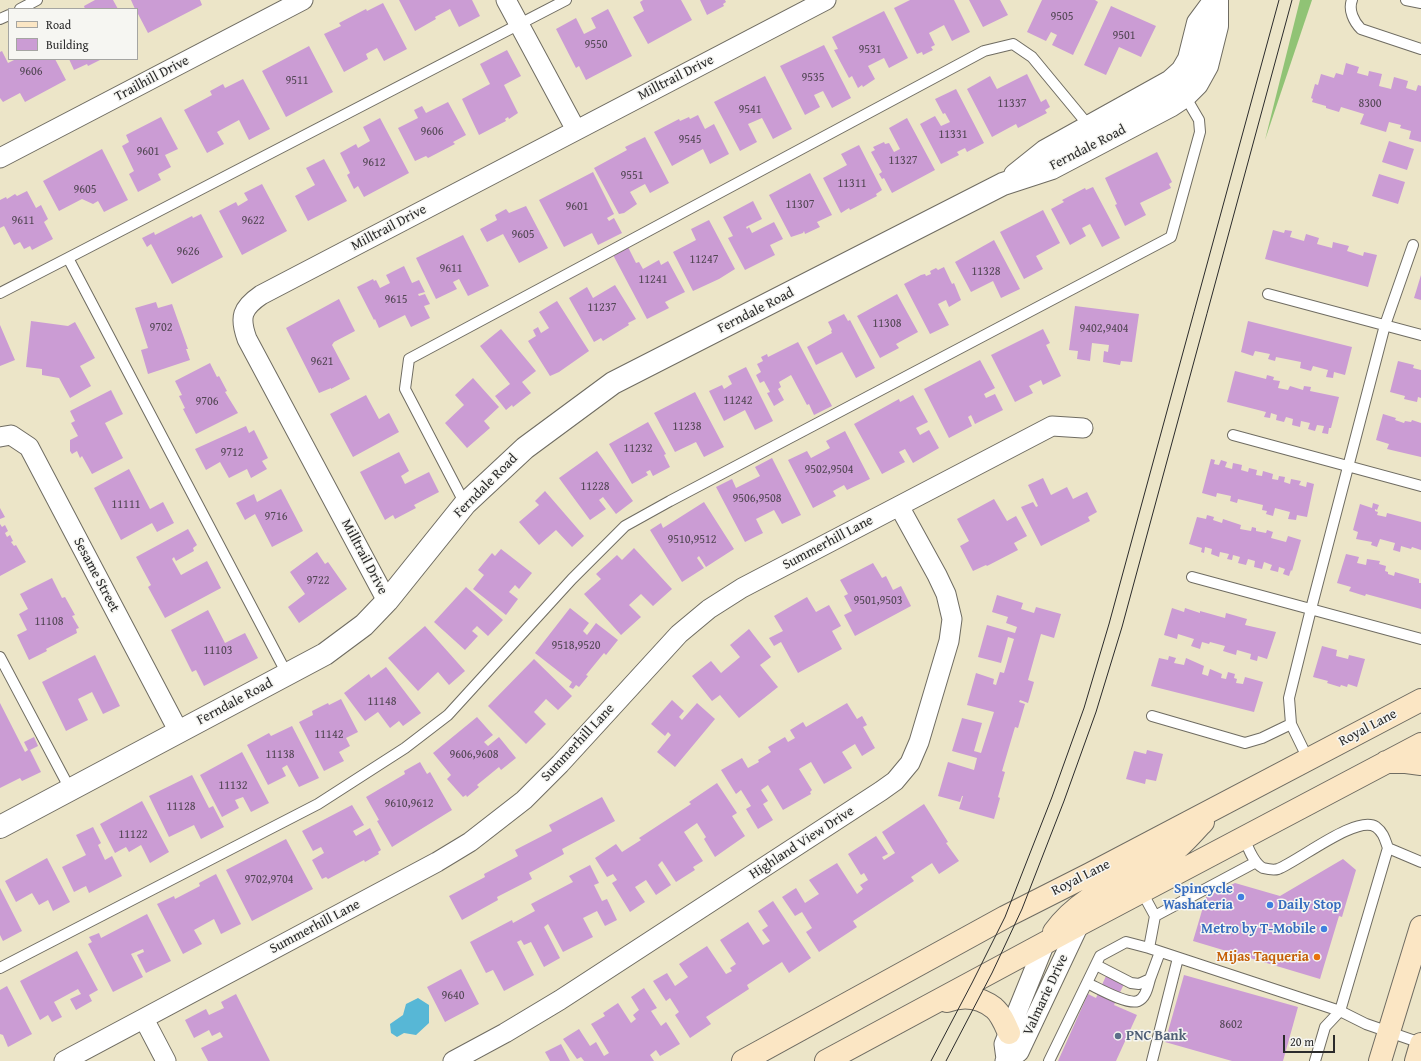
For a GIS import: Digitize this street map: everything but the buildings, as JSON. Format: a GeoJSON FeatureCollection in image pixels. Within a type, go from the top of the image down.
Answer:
{"type":"FeatureCollection","features":[{"type":"Feature","properties":{"kind":"main road","name":"Royal Lane"},"geometry":{"type":"LineString","coordinates":[[743,1061],[1005,917],[1421,700]]}},
{"type":"Feature","properties":{"kind":"main road"},"geometry":{"type":"LineString","coordinates":[[826,1061],[1421,744]]}},
{"type":"Feature","properties":{"kind":"main road"},"geometry":{"type":"LineString","coordinates":[[1386,762],[1421,764]]}},
{"type":"Feature","properties":{"kind":"main road"},"geometry":{"type":"LineString","coordinates":[[1045,943],[1059,925],[1087,899],[1172,854],[1218,807]]}},
{"type":"Feature","properties":{"kind":"main road"},"geometry":{"type":"LineString","coordinates":[[1380,1061],[1421,927]]}},
{"type":"Feature","properties":{"kind":"main road"},"geometry":{"type":"LineString","coordinates":[[903,1020],[955,998],[965,997],[978,1000],[994,1009],[1004,1022],[1009,1032]]}},
{"type":"Feature","properties":{"kind":"main road"},"geometry":{"type":"LineString","coordinates":[[1416,1061],[1421,1043]]}},
{"type":"Feature","properties":{"kind":"street","name":"Trailhill Drive"},"geometry":{"type":"LineString","coordinates":[[0,158],[303,0]]}},
{"type":"Feature","properties":{"kind":"street"},"geometry":{"type":"LineString","coordinates":[[506,0],[576,130]]}},
{"type":"Feature","properties":{"kind":"street","name":"Milltrail Drive"},"geometry":{"type":"LineString","coordinates":[[387,601],[247,339],[242,326],[243,314],[250,303],[261,295],[826,0]]}},
{"type":"Feature","properties":{"kind":"street","name":"Ferndale Road"},"geometry":{"type":"LineString","coordinates":[[1003,184],[1045,151],[1171,81],[1182,71],[1189,58],[1198,22],[1216,0]]}},
{"type":"Feature","properties":{"kind":"street","name":"Ferndale Road"},"geometry":{"type":"LineString","coordinates":[[0,827],[324,654],[364,625],[387,601],[465,504],[525,448],[613,383],[1003,184],[1052,168],[1178,101],[1197,84],[1207,66],[1217,26],[1216,0]]}},
{"type":"Feature","properties":{"kind":"street","name":"Summerhill Lane"},"geometry":{"type":"LineString","coordinates":[[64,1061],[437,862],[470,842],[524,800],[560,764],[679,634],[709,609],[742,588],[1052,426],[1083,428]]}},
{"type":"Feature","properties":{"kind":"street","name":"Sesame Street"},"geometry":{"type":"LineString","coordinates":[[0,437],[11,435],[29,447],[179,732]]}},
{"type":"Feature","properties":{"kind":"street","name":"Highland View Drive"},"geometry":{"type":"LineString","coordinates":[[454,1061],[560,1000],[861,804],[895,781],[910,763],[919,742],[949,641],[952,619],[946,594],[937,574],[899,506]]}},
{"type":"Feature","properties":{"kind":"street","name":"Valmarie Drive"},"geometry":{"type":"LineString","coordinates":[[1045,943],[1004,1044],[1006,1060],[1019,1052],[1079,925]]}},
{"type":"Feature","properties":{"kind":"street"},"geometry":{"type":"LineString","coordinates":[[144,1019],[166,1061]]}},
{"type":"Feature","properties":{"kind":"lane"},"geometry":{"type":"LineString","coordinates":[[22,8],[37,0]]}},
{"type":"Feature","properties":{"kind":"lane"},"geometry":{"type":"LineString","coordinates":[[0,293],[566,0]]}},
{"type":"Feature","properties":{"kind":"lane"},"geometry":{"type":"LineString","coordinates":[[1352,0],[1350,2],[1351,12],[1355,22],[1361,29],[1421,49]]}},
{"type":"Feature","properties":{"kind":"lane"},"geometry":{"type":"LineString","coordinates":[[1406,0],[1421,3]]}},
{"type":"Feature","properties":{"kind":"lane"},"geometry":{"type":"LineString","coordinates":[[465,504],[405,389],[409,358],[984,51],[1012,44],[1032,57],[1089,126]]}},
{"type":"Feature","properties":{"kind":"lane"},"geometry":{"type":"LineString","coordinates":[[0,968],[318,804],[405,748],[448,714],[572,579],[625,526],[1170,237],[1200,132],[1199,120],[1178,101]]}},
{"type":"Feature","properties":{"kind":"lane"},"geometry":{"type":"LineString","coordinates":[[1308,760],[1291,724],[1289,698],[1386,326],[1413,245]]}},
{"type":"Feature","properties":{"kind":"lane"},"geometry":{"type":"LineString","coordinates":[[68,258],[287,674]]}},
{"type":"Feature","properties":{"kind":"lane"},"geometry":{"type":"LineString","coordinates":[[1268,294],[1421,335]]}},
{"type":"Feature","properties":{"kind":"lane"},"geometry":{"type":"LineString","coordinates":[[1233,435],[1421,486]]}},
{"type":"Feature","properties":{"kind":"lane"},"geometry":{"type":"LineString","coordinates":[[1192,577],[1421,639]]}},
{"type":"Feature","properties":{"kind":"lane"},"geometry":{"type":"LineString","coordinates":[[0,657],[70,790]]}},
{"type":"Feature","properties":{"kind":"lane"},"geometry":{"type":"LineString","coordinates":[[1152,716],[1245,743],[1262,738],[1291,724]]}},
{"type":"Feature","properties":{"kind":"lane"},"geometry":{"type":"LineString","coordinates":[[1244,838],[1256,862],[1264,868],[1277,869],[1346,830],[1364,824],[1376,827],[1384,835],[1388,848],[1340,1011],[1325,1027],[1315,1061]]}},
{"type":"Feature","properties":{"kind":"lane"},"geometry":{"type":"LineString","coordinates":[[1388,848],[1421,862]]}},
{"type":"Feature","properties":{"kind":"lane"},"geometry":{"type":"LineString","coordinates":[[1156,916],[1256,862]]}},
{"type":"Feature","properties":{"kind":"lane"},"geometry":{"type":"LineString","coordinates":[[1142,892],[1156,916],[1149,948]]}},
{"type":"Feature","properties":{"kind":"lane"},"geometry":{"type":"LineString","coordinates":[[1049,1061],[1100,956],[1126,942],[1149,948],[1340,1011],[1366,1024],[1421,1043]]}},
{"type":"Feature","properties":{"kind":"lane"},"geometry":{"type":"LineString","coordinates":[[1087,983],[1129,1001],[1138,1001],[1144,995],[1160,952]]}},
{"type":"Feature","properties":{"kind":"lane"},"geometry":{"type":"LineString","coordinates":[[1152,1061],[1178,958]]}},
{"type":"Feature","properties":{"kind":"lane"},"geometry":{"type":"LineString","coordinates":[[1096,965],[1131,983],[1139,984],[1150,979]]}},
{"type":"Feature","properties":{"kind":"green space"},"geometry":{"type":"Polygon","coordinates":[[[1300,0],[1312,0],[1265,140],[1300,0]]]}},
{"type":"Feature","properties":{"kind":"water"},"geometry":{"type":"Polygon","coordinates":[[[418,998],[429,1005],[429,1023],[416,1035],[404,1033],[397,1037],[391,1033],[390,1024],[403,1015],[406,1004],[418,998]]]}},
{"type":"Feature","properties":{"kind":"tram line"},"geometry":{"type":"LineString","coordinates":[[931,1061],[1005,917],[1052,797],[1084,708],[1109,624],[1279,0]]}},
{"type":"Feature","properties":{"kind":"tram line"},"geometry":{"type":"LineString","coordinates":[[946,1061],[992,973],[1022,909],[1064,801],[1096,712],[1122,627],[1292,0]]}},
{"type":"Feature","properties":{"kind":"place","name":"Spincycle Washateria"},"geometry":{"type":"Point","coordinates":[1241,897]}},
{"type":"Feature","properties":{"kind":"place","name":"Daily Stop"},"geometry":{"type":"Point","coordinates":[1270,905]}},
{"type":"Feature","properties":{"kind":"place","name":"Metro by T-Mobile"},"geometry":{"type":"Point","coordinates":[1324,929]}},
{"type":"Feature","properties":{"kind":"place","name":"Mijas Taqueria"},"geometry":{"type":"Point","coordinates":[1317,957]}},
{"type":"Feature","properties":{"kind":"place","name":"PNC Bank"},"geometry":{"type":"Point","coordinates":[1118,1036]}}]}
